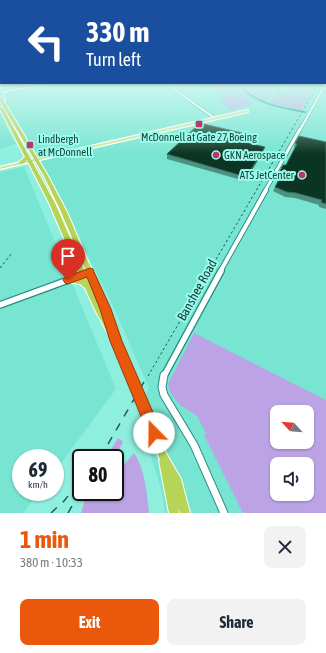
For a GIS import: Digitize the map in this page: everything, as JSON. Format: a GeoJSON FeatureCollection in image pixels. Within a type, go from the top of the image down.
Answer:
{"type":"FeatureCollection","features":[{"type":"Feature","properties":{"kind":"highway"},"geometry":{"type":"LineString","coordinates":[[0,107],[54,207],[77,262],[86,273],[87,286],[102,318],[116,341]]}},
{"type":"Feature","properties":{"kind":"highway"},"geometry":{"type":"LineString","coordinates":[[5,107],[36,160],[61,207],[86,273],[106,309],[116,341],[163,456],[176,479],[185,513]]}},
{"type":"Feature","properties":{"kind":"highway"},"geometry":{"type":"LineString","coordinates":[[20,163],[28,160]]}},
{"type":"Feature","properties":{"kind":"highway"},"geometry":{"type":"LineString","coordinates":[[77,262],[75,270],[68,280],[82,282],[87,286]]}},
{"type":"Feature","properties":{"kind":"highway"},"geometry":{"type":"LineString","coordinates":[[163,456],[174,513]]}},
{"type":"Feature","properties":{"kind":"main road"},"geometry":{"type":"LineString","coordinates":[[0,169],[28,160],[36,160],[60,155],[248,111]]}},
{"type":"Feature","properties":{"kind":"main road"},"geometry":{"type":"LineString","coordinates":[[0,169],[20,163]]}},
{"type":"Feature","properties":{"kind":"street"},"geometry":{"type":"LineString","coordinates":[[199,107],[216,119]]}},
{"type":"Feature","properties":{"kind":"street","name":"Banshee Road"},"geometry":{"type":"LineString","coordinates":[[224,513],[191,440],[164,395],[162,387],[163,378],[198,310],[313,107]]}},
{"type":"Feature","properties":{"kind":"street"},"geometry":{"type":"LineString","coordinates":[[0,305],[86,273]]}},
{"type":"Feature","properties":{"kind":"shaded area"},"geometry":{"type":"Polygon","coordinates":[[[0,107],[326,107],[326,513],[165,513],[162,492],[136,409],[149,388],[113,306],[38,155],[16,119],[4,122],[16,144],[0,149],[0,107]]]}},
{"type":"Feature","properties":{"kind":"shaded area"},"geometry":{"type":"Polygon","coordinates":[[[227,107],[243,107],[232,111],[227,107]]]}},
{"type":"Feature","properties":{"kind":"shaded area"},"geometry":{"type":"Polygon","coordinates":[[[285,107],[303,107],[301,111],[285,107]]]}},
{"type":"Feature","properties":{"kind":"shaded area"},"geometry":{"type":"Polygon","coordinates":[[[24,167],[116,389],[64,459],[64,449],[12,449],[12,501],[32,501],[23,513],[0,513],[0,172],[24,167]]]}},
{"type":"Feature","properties":{"kind":"shaded area"},"geometry":{"type":"Polygon","coordinates":[[[194,333],[326,400],[326,513],[243,513],[204,435],[206,433],[197,416],[180,405],[170,392],[168,384],[194,333]]]}},
{"type":"Feature","properties":{"kind":"shaded area"},"geometry":{"type":"Polygon","coordinates":[[[118,438],[123,442],[120,449],[111,449],[118,438]]]}},
{"type":"Feature","properties":{"kind":"shaded area"},"geometry":{"type":"Polygon","coordinates":[[[134,453],[141,466],[145,482],[149,513],[81,513],[83,501],[124,501],[124,465],[134,453]]]}},
{"type":"Feature","properties":{"kind":"building","name":"GKN Aerospace"},"geometry":{"type":"Polygon","coordinates":[[[200,123],[242,133],[236,140],[265,147],[246,177],[167,154],[200,123]]]}},
{"type":"Feature","properties":{"kind":"building","name":"ATS JetCenter"},"geometry":{"type":"Polygon","coordinates":[[[299,136],[326,142],[326,204],[321,202],[322,200],[287,192],[275,187],[281,176],[278,175],[283,165],[286,165],[297,144],[295,143],[299,136]]]}},
{"type":"Feature","properties":{"kind":"waterway"},"geometry":{"type":"LineString","coordinates":[[281,107],[305,112]]}},
{"type":"Feature","properties":{"kind":"railway"},"geometry":{"type":"LineString","coordinates":[[148,376],[305,107]]}},
{"type":"Feature","properties":{"kind":"railway"},"geometry":{"type":"LineString","coordinates":[[0,268],[12,253]]}},
{"type":"Feature","properties":{"kind":"railway"},"geometry":{"type":"LineString","coordinates":[[105,449],[148,375]]}},
{"type":"Feature","properties":{"kind":"railway"},"geometry":{"type":"LineString","coordinates":[[51,513],[72,491]]}},
{"type":"Feature","properties":{"kind":"railway"},"geometry":{"type":"LineString","coordinates":[[68,513],[75,501]]}},
{"type":"Feature","properties":{"kind":"place","name":"McDonnell at Gate 27 Boeing"},"geometry":{"type":"Point","coordinates":[199,124]}},
{"type":"Feature","properties":{"kind":"place","name":"Lindbergh at McDonnell"},"geometry":{"type":"Point","coordinates":[30,145]}},
{"type":"Feature","properties":{"kind":"place","name":"GKN Aerospace"},"geometry":{"type":"Point","coordinates":[216,155]}},
{"type":"Feature","properties":{"kind":"place","name":"ATS JetCenter"},"geometry":{"type":"Point","coordinates":[302,175]}},
{"type":"Feature","properties":{"kind":"route"},"geometry":{"type":"LineString","coordinates":[[68,280],[90,272],[106,309],[116,341],[154,433]]}}]}
